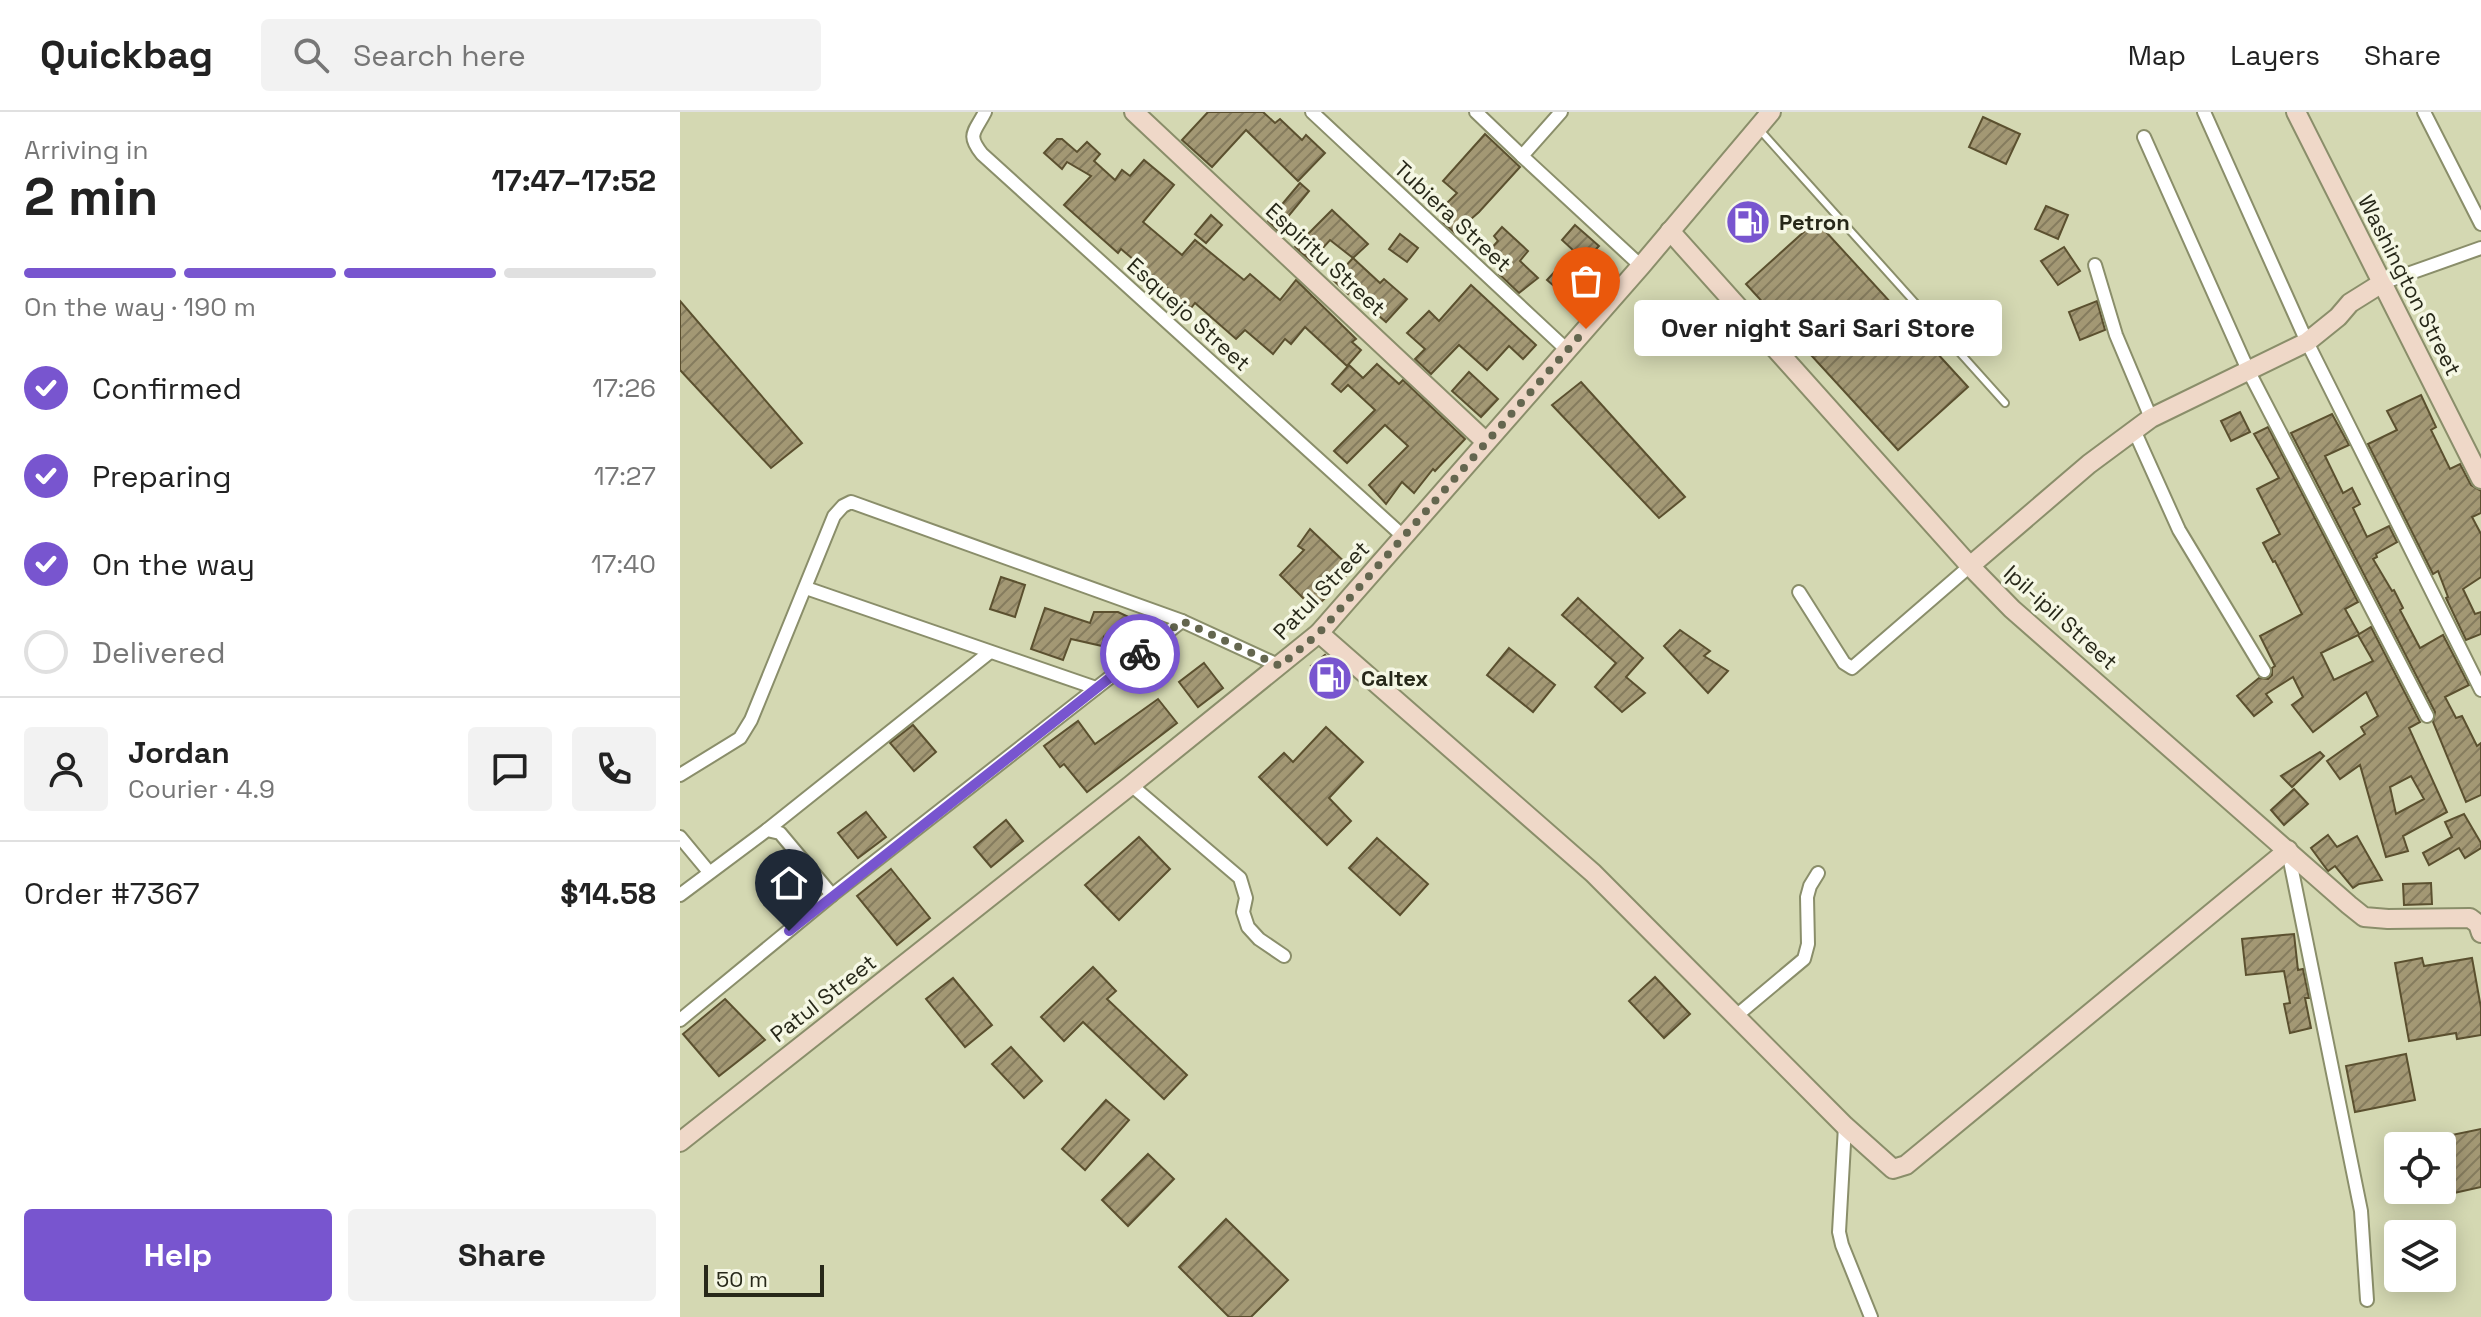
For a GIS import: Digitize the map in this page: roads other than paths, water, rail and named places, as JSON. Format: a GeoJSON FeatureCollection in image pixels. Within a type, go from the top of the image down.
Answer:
{"type":"FeatureCollection","features":[{"type":"Feature","properties":{"kind":"street","name":"Esquejo Street"},"geometry":{"type":"LineString","coordinates":[[985,112],[972,135],[982,154],[1404,537]]}},
{"type":"Feature","properties":{"kind":"street","name":"Espiritu Street"},"geometry":{"type":"LineString","coordinates":[[1134,112],[1485,441]]}},
{"type":"Feature","properties":{"kind":"street","name":"Tubiera Street"},"geometry":{"type":"LineString","coordinates":[[1312,112],[1567,350]]}},
{"type":"Feature","properties":{"kind":"street"},"geometry":{"type":"LineString","coordinates":[[1476,112],[1641,266]]}},
{"type":"Feature","properties":{"kind":"street"},"geometry":{"type":"LineString","coordinates":[[1522,156],[1561,112]]}},
{"type":"Feature","properties":{"kind":"street","name":"Patul Street"},"geometry":{"type":"LineString","coordinates":[[680,1142],[1319,633],[1641,266],[1771,112]]}},
{"type":"Feature","properties":{"kind":"street"},"geometry":{"type":"LineString","coordinates":[[2204,112],[2307,342],[2481,690]]}},
{"type":"Feature","properties":{"kind":"street","name":"Washington Street"},"geometry":{"type":"LineString","coordinates":[[2296,112],[2481,479]]}},
{"type":"Feature","properties":{"kind":"street"},"geometry":{"type":"LineString","coordinates":[[2424,112],[2481,224]]}},
{"type":"Feature","properties":{"kind":"street"},"geometry":{"type":"LineString","coordinates":[[2144,137],[2248,370],[2427,716]]}},
{"type":"Feature","properties":{"kind":"street","name":"Ipil-ipil Street"},"geometry":{"type":"LineString","coordinates":[[1670,231],[2012,609],[2364,917],[2470,918],[2478,924],[2481,933]]}},
{"type":"Feature","properties":{"kind":"street"},"geometry":{"type":"LineString","coordinates":[[1799,592],[1844,663],[1852,668],[2089,464],[2151,418],[2307,342],[2350,303],[2382,283],[2481,248]]}},
{"type":"Feature","properties":{"kind":"street"},"geometry":{"type":"LineString","coordinates":[[2095,265],[2116,335],[2151,418]]}},
{"type":"Feature","properties":{"kind":"street"},"geometry":{"type":"LineString","coordinates":[[2134,430],[2179,530],[2264,671]]}},
{"type":"Feature","properties":{"kind":"street"},"geometry":{"type":"LineString","coordinates":[[680,775],[740,738],[751,720],[834,516],[851,502],[1182,621],[1280,666]]}},
{"type":"Feature","properties":{"kind":"street"},"geometry":{"type":"LineString","coordinates":[[806,588],[1096,688]]}},
{"type":"Feature","properties":{"kind":"street"},"geometry":{"type":"LineString","coordinates":[[680,1020],[832,895],[1182,621]]}},
{"type":"Feature","properties":{"kind":"street"},"geometry":{"type":"LineString","coordinates":[[1319,633],[1593,873],[1845,1126],[1893,1169],[1906,1165],[2288,850],[2361,1211],[2367,1300]]}},
{"type":"Feature","properties":{"kind":"street"},"geometry":{"type":"LineString","coordinates":[[680,895],[767,830],[990,652]]}},
{"type":"Feature","properties":{"kind":"street"},"geometry":{"type":"LineString","coordinates":[[1131,785],[1240,878],[1246,898],[1243,912],[1248,927],[1259,939],[1284,956]]}},
{"type":"Feature","properties":{"kind":"street"},"geometry":{"type":"LineString","coordinates":[[767,830],[780,833],[832,895]]}},
{"type":"Feature","properties":{"kind":"street"},"geometry":{"type":"LineString","coordinates":[[680,837],[709,872]]}},
{"type":"Feature","properties":{"kind":"street"},"geometry":{"type":"LineString","coordinates":[[1736,1016],[1804,959],[1808,944],[1807,897],[1818,873]]}},
{"type":"Feature","properties":{"kind":"street"},"geometry":{"type":"LineString","coordinates":[[1845,1126],[1839,1232],[1871,1317]]}},
{"type":"Feature","properties":{"kind":"lane"},"geometry":{"type":"LineString","coordinates":[[1758,129],[2005,403]]}},
{"type":"Feature","properties":{"kind":"place","name":"Petron"},"geometry":{"type":"Point","coordinates":[1748,222]}},
{"type":"Feature","properties":{"kind":"place","name":"Over night Sari Sari Store"},"geometry":{"type":"Point","coordinates":[1586,329]}},
{"type":"Feature","properties":{"kind":"place","name":"Caltex"},"geometry":{"type":"Point","coordinates":[1330,678]}}]}
